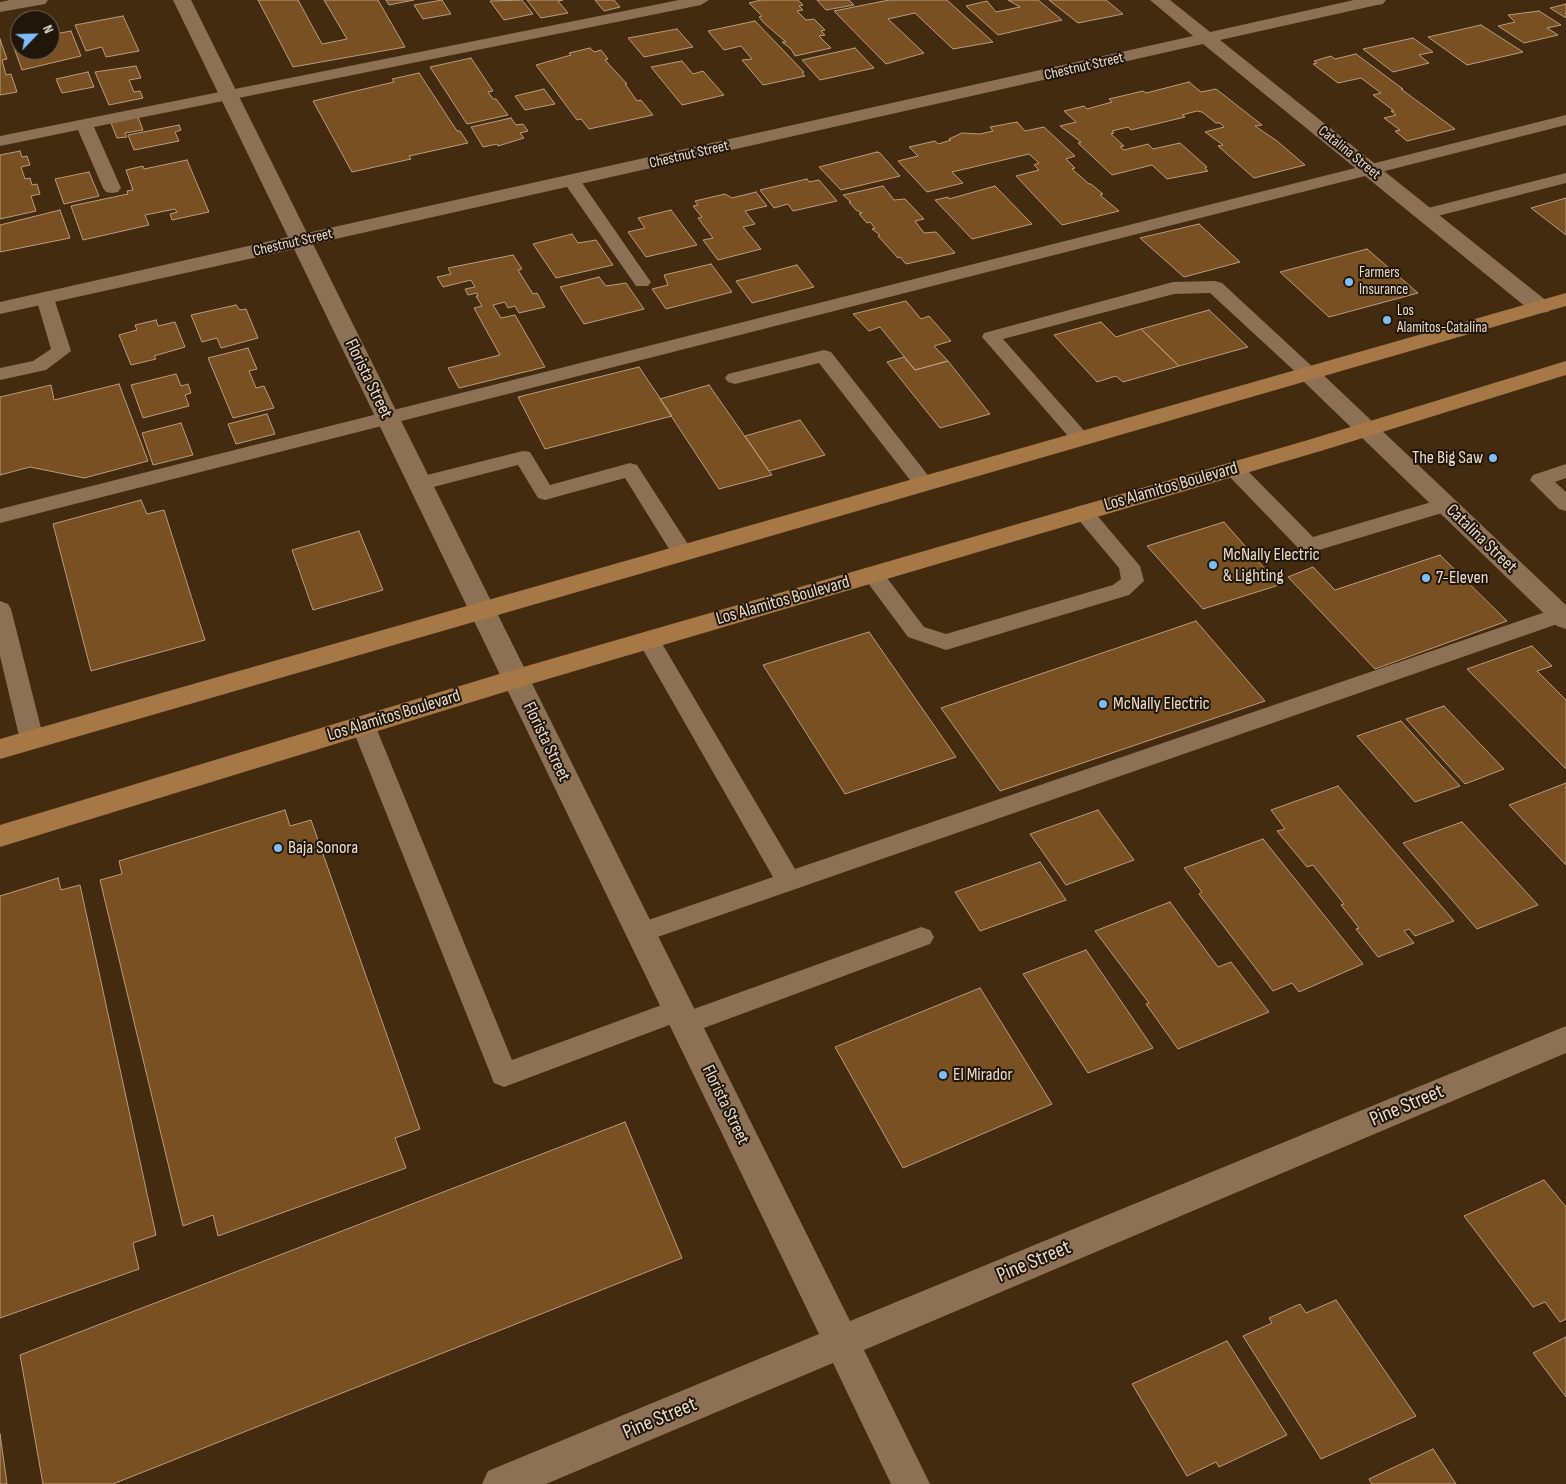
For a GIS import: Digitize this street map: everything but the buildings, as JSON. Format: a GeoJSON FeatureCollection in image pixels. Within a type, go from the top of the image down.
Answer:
{"type":"FeatureCollection","features":[{"type":"Feature","properties":{"kind":"main road"},"geometry":{"type":"LineString","coordinates":[[0,749],[1566,299]]}},
{"type":"Feature","properties":{"kind":"main road","name":"Los Alamitos Boulevard"},"geometry":{"type":"LineString","coordinates":[[0,836],[516,679],[1367,430],[1566,368]]}},
{"type":"Feature","properties":{"kind":"street"},"geometry":{"type":"LineString","coordinates":[[0,7],[40,0]]}},
{"type":"Feature","properties":{"kind":"street","name":"Florista Street"},"geometry":{"type":"LineString","coordinates":[[182,0],[418,484],[516,679],[911,1484]]}},
{"type":"Feature","properties":{"kind":"street","name":"Catalina Street"},"geometry":{"type":"LineString","coordinates":[[1159,0],[1540,307]]}},
{"type":"Feature","properties":{"kind":"street","name":"Chestnut Street"},"geometry":{"type":"LineString","coordinates":[[0,308],[1377,0]]}},
{"type":"Feature","properties":{"kind":"street","name":"Catalina Street"},"geometry":{"type":"LineString","coordinates":[[1309,374],[1563,618]]}},
{"type":"Feature","properties":{"kind":"street","name":"Pine Street"},"geometry":{"type":"LineString","coordinates":[[501,1484],[1566,1039]]}},
{"type":"Feature","properties":{"kind":"lane"},"geometry":{"type":"LineString","coordinates":[[0,140],[701,0]]}},
{"type":"Feature","properties":{"kind":"lane"},"geometry":{"type":"LineString","coordinates":[[0,516],[1566,120]]}},
{"type":"Feature","properties":{"kind":"lane"},"geometry":{"type":"LineString","coordinates":[[84,124],[112,188]]}},
{"type":"Feature","properties":{"kind":"lane"},"geometry":{"type":"LineString","coordinates":[[1426,214],[1566,178]]}},
{"type":"Feature","properties":{"kind":"lane"},"geometry":{"type":"LineString","coordinates":[[572,181],[642,282]]}},
{"type":"Feature","properties":{"kind":"lane"},"geometry":{"type":"LineString","coordinates":[[1081,439],[991,337],[1173,288],[1215,287],[1309,374]]}},
{"type":"Feature","properties":{"kind":"lane"},"geometry":{"type":"LineString","coordinates":[[0,374],[39,366],[61,352],[45,298]]}},
{"type":"Feature","properties":{"kind":"lane"},"geometry":{"type":"LineString","coordinates":[[735,378],[824,356],[924,484]]}},
{"type":"Feature","properties":{"kind":"lane"},"geometry":{"type":"LineString","coordinates":[[418,484],[523,457],[545,493],[630,470],[682,552]]}},
{"type":"Feature","properties":{"kind":"lane"},"geometry":{"type":"LineString","coordinates":[[1234,469],[1308,546],[1445,505]]}},
{"type":"Feature","properties":{"kind":"lane"},"geometry":{"type":"LineString","coordinates":[[1566,471],[1540,480],[1566,504]]}},
{"type":"Feature","properties":{"kind":"lane"},"geometry":{"type":"LineString","coordinates":[[873,575],[916,632],[946,642],[1121,590],[1133,581],[1129,566],[1083,512]]}},
{"type":"Feature","properties":{"kind":"lane"},"geometry":{"type":"LineString","coordinates":[[0,609],[32,740]]}},
{"type":"Feature","properties":{"kind":"lane"},"geometry":{"type":"LineString","coordinates":[[640,933],[1563,618]]}},
{"type":"Feature","properties":{"kind":"lane"},"geometry":{"type":"LineString","coordinates":[[649,641],[789,882]]}},
{"type":"Feature","properties":{"kind":"lane"},"geometry":{"type":"LineString","coordinates":[[363,725],[504,1074],[921,937]]}},
{"type":"Feature","properties":{"kind":"place","name":"Farmers Insurance"},"geometry":{"type":"Point","coordinates":[1349,282]}},
{"type":"Feature","properties":{"kind":"place","name":"Los Alamitos-Catalina"},"geometry":{"type":"Point","coordinates":[1387,320]}},
{"type":"Feature","properties":{"kind":"place","name":"The Big Saw"},"geometry":{"type":"Point","coordinates":[1493,458]}},
{"type":"Feature","properties":{"kind":"place","name":"McNally Electric & Lighting"},"geometry":{"type":"Point","coordinates":[1213,565]}},
{"type":"Feature","properties":{"kind":"place","name":"7-Eleven"},"geometry":{"type":"Point","coordinates":[1426,578]}},
{"type":"Feature","properties":{"kind":"place","name":"McNally Electric"},"geometry":{"type":"Point","coordinates":[1103,704]}},
{"type":"Feature","properties":{"kind":"place","name":"Baja Sonora"},"geometry":{"type":"Point","coordinates":[278,848]}},
{"type":"Feature","properties":{"kind":"place","name":"El Mirador"},"geometry":{"type":"Point","coordinates":[943,1075]}}]}
